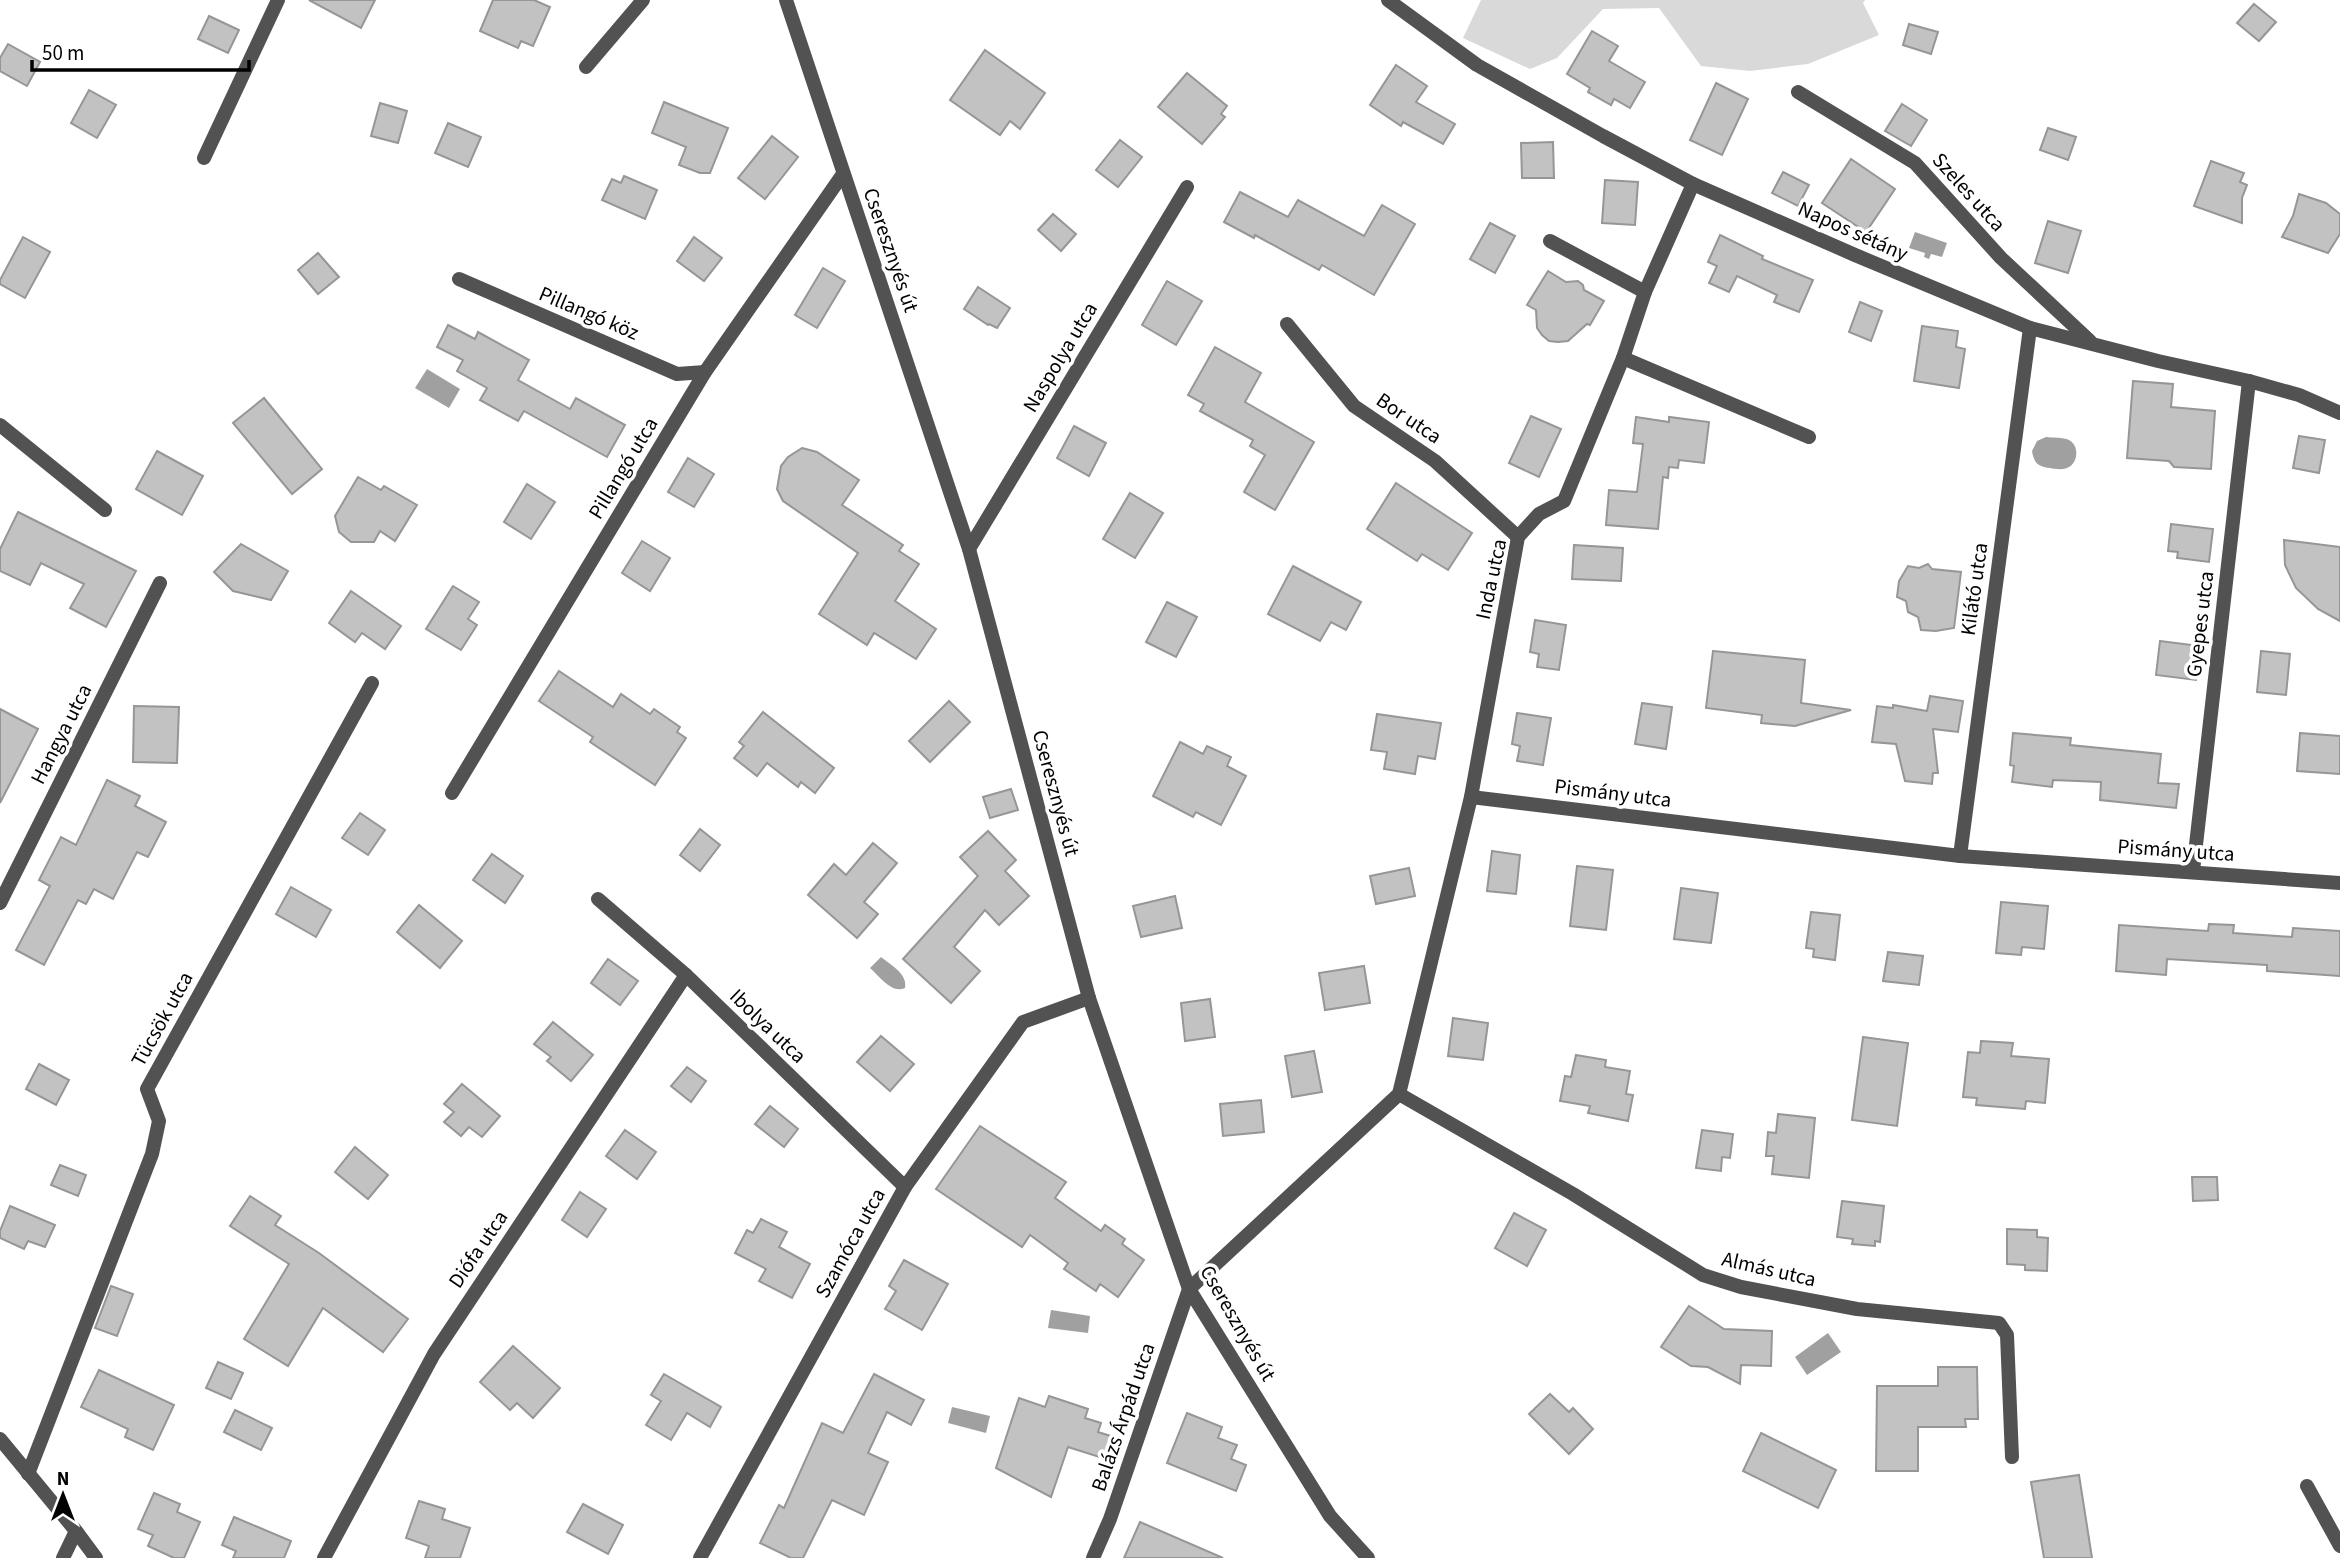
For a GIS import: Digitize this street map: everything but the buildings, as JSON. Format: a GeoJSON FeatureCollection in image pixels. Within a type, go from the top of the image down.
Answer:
{"type":"FeatureCollection","features":[{"type":"Feature","properties":{"kind":"street"},"geometry":{"type":"LineString","coordinates":[[204,158],[278,0]]}},
{"type":"Feature","properties":{"kind":"street"},"geometry":{"type":"LineString","coordinates":[[586,67],[643,0]]}},
{"type":"Feature","properties":{"kind":"street","name":"Cseresznyés út"},"geometry":{"type":"LineString","coordinates":[[786,0],[969,549],[1089,998],[1189,1289],[1331,1516],[1368,1558]]}},
{"type":"Feature","properties":{"kind":"street","name":"Napos sétány"},"geometry":{"type":"LineString","coordinates":[[1388,0],[1477,65],[1693,184],[1867,260],[2030,328],[2249,381],[2299,395],[2340,413]]}},
{"type":"Feature","properties":{"kind":"street","name":"Szeles utca"},"geometry":{"type":"LineString","coordinates":[[1798,92],[1915,163],[2001,258],[2091,342]]}},
{"type":"Feature","properties":{"kind":"street","name":"Pillangó utca"},"geometry":{"type":"LineString","coordinates":[[452,793],[705,372],[843,174]]}},
{"type":"Feature","properties":{"kind":"street","name":"Inda utca"},"geometry":{"type":"LineString","coordinates":[[1471,797],[1518,537],[1539,514],[1564,501],[1623,358],[1645,292],[1693,184]]}},
{"type":"Feature","properties":{"kind":"street","name":"Naspolya utca"},"geometry":{"type":"LineString","coordinates":[[969,549],[1187,187]]}},
{"type":"Feature","properties":{"kind":"street"},"geometry":{"type":"LineString","coordinates":[[1550,240],[1645,292]]}},
{"type":"Feature","properties":{"kind":"street","name":"Pillangó köz"},"geometry":{"type":"LineString","coordinates":[[459,279],[677,374],[705,372]]}},
{"type":"Feature","properties":{"kind":"street","name":"Bor utca"},"geometry":{"type":"LineString","coordinates":[[1287,324],[1354,406],[1435,461],[1518,537]]}},
{"type":"Feature","properties":{"kind":"street","name":"Kilátó utca"},"geometry":{"type":"LineString","coordinates":[[1960,856],[2030,328]]}},
{"type":"Feature","properties":{"kind":"street"},"geometry":{"type":"LineString","coordinates":[[1623,358],[1809,437]]}},
{"type":"Feature","properties":{"kind":"street","name":"Gyepes utca"},"geometry":{"type":"LineString","coordinates":[[2193,871],[2249,381]]}},
{"type":"Feature","properties":{"kind":"street"},"geometry":{"type":"LineString","coordinates":[[0,425],[106,510]]}},
{"type":"Feature","properties":{"kind":"street","name":"Hangya utca"},"geometry":{"type":"LineString","coordinates":[[0,903],[160,583]]}},
{"type":"Feature","properties":{"kind":"street","name":"Tücsök utca"},"geometry":{"type":"LineString","coordinates":[[27,1474],[152,1154],[159,1121],[147,1089],[372,683]]}},
{"type":"Feature","properties":{"kind":"street"},"geometry":{"type":"LineString","coordinates":[[1189,1289],[1399,1094],[1471,797]]}},
{"type":"Feature","properties":{"kind":"street","name":"Pismány utca"},"geometry":{"type":"LineString","coordinates":[[1471,797],[1960,856],[2340,883]]}},
{"type":"Feature","properties":{"kind":"street","name":"Ibolya utca"},"geometry":{"type":"LineString","coordinates":[[598,899],[686,975],[905,1187]]}},
{"type":"Feature","properties":{"kind":"street","name":"Diófa utca"},"geometry":{"type":"LineString","coordinates":[[324,1558],[434,1354],[686,975]]}},
{"type":"Feature","properties":{"kind":"street","name":"Szamóca utca"},"geometry":{"type":"LineString","coordinates":[[700,1558],[905,1187],[1023,1022],[1089,998]]}},
{"type":"Feature","properties":{"kind":"street","name":"Almás utca"},"geometry":{"type":"LineString","coordinates":[[1399,1094],[1573,1195],[1703,1275],[1741,1287],[1857,1309],[1999,1323],[2007,1335],[2012,1458]]}},
{"type":"Feature","properties":{"kind":"street","name":"Balázs Árpád utca"},"geometry":{"type":"LineString","coordinates":[[1093,1558],[1110,1519],[1189,1289]]}},
{"type":"Feature","properties":{"kind":"street"},"geometry":{"type":"LineString","coordinates":[[1,1445],[96,1558]]}},
{"type":"Feature","properties":{"kind":"street"},"geometry":{"type":"LineString","coordinates":[[2307,1486],[2340,1546]]}},
{"type":"Feature","properties":{"kind":"street"},"geometry":{"type":"LineString","coordinates":[[63,1558],[76,1531]]}},
{"type":"Feature","properties":{"kind":"shaded area"},"geometry":{"type":"Polygon","coordinates":[[[1481,0],[1865,0],[1863,3],[1879,35],[1808,64],[1750,71],[1701,66],[1659,8],[1603,9],[1557,58],[1530,69],[1463,38],[1481,0]]]}},
{"type":"Feature","properties":{"kind":"shaded area"},"geometry":{"type":"Polygon","coordinates":[[[1915,232],[1947,243],[1942,257],[1931,254],[1929,259],[1924,257],[1925,253],[1909,248],[1915,232]]]}},
{"type":"Feature","properties":{"kind":"shaded area"},"geometry":{"type":"Polygon","coordinates":[[[427,369],[460,389],[449,408],[415,388],[427,369]]]}},
{"type":"Feature","properties":{"kind":"shaded area"},"geometry":{"type":"Polygon","coordinates":[[[2046,437],[2064,438],[2073,443],[2076,455],[2071,466],[2058,469],[2037,464],[2032,451],[2037,441],[2046,437]]]}},
{"type":"Feature","properties":{"kind":"shaded area"},"geometry":{"type":"Polygon","coordinates":[[[881,957],[901,974],[905,988],[891,987],[870,968],[881,957]]]}},
{"type":"Feature","properties":{"kind":"shaded area"},"geometry":{"type":"Polygon","coordinates":[[[1051,1310],[1090,1316],[1088,1333],[1048,1328],[1051,1310]]]}},
{"type":"Feature","properties":{"kind":"shaded area"},"geometry":{"type":"Polygon","coordinates":[[[1828,1333],[1841,1352],[1807,1375],[1795,1357],[1828,1333]]]}},
{"type":"Feature","properties":{"kind":"shaded area"},"geometry":{"type":"Polygon","coordinates":[[[952,1407],[990,1416],[986,1433],[948,1423],[952,1407]]]}}]}
